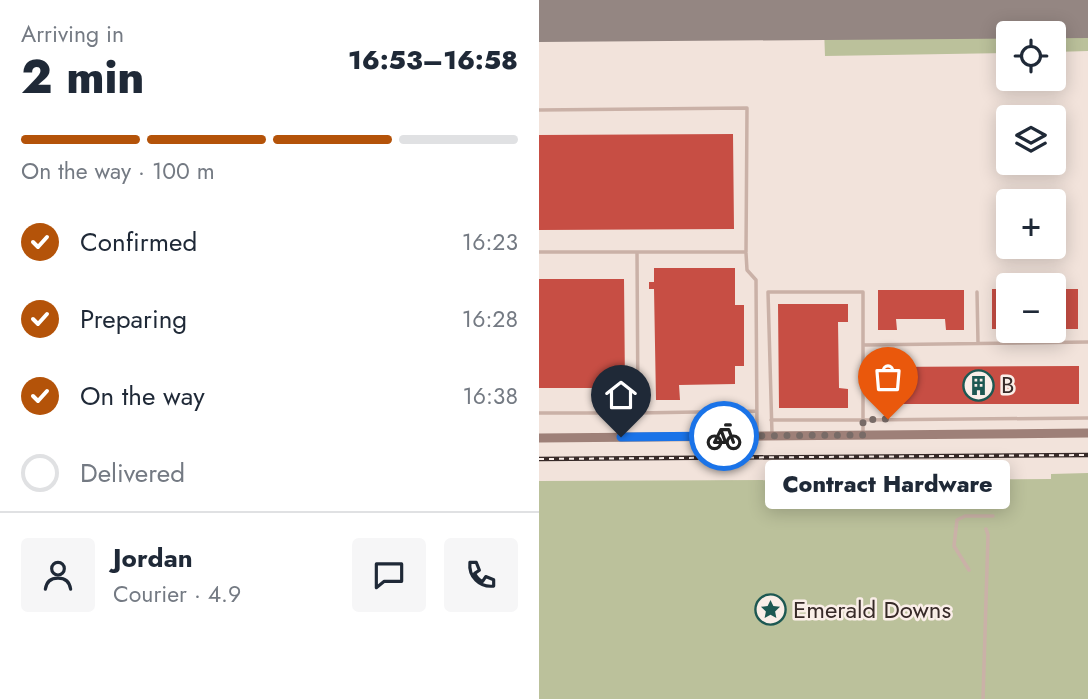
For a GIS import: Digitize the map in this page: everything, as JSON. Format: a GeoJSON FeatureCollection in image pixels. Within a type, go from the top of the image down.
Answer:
{"type":"FeatureCollection","features":[{"type":"Feature","properties":{"kind":"street"},"geometry":{"type":"LineString","coordinates":[[539,438],[1088,433]]}},
{"type":"Feature","properties":{"kind":"lane"},"geometry":{"type":"LineString","coordinates":[[539,110],[747,108],[746,253],[747,270],[756,280],[757,436]]}},
{"type":"Feature","properties":{"kind":"lane"},"geometry":{"type":"LineString","coordinates":[[539,252],[746,253]]}},
{"type":"Feature","properties":{"kind":"lane"},"geometry":{"type":"LineString","coordinates":[[637,252],[638,413]]}},
{"type":"Feature","properties":{"kind":"lane"},"geometry":{"type":"LineString","coordinates":[[772,436],[768,292],[863,292],[863,435]]}},
{"type":"Feature","properties":{"kind":"lane"},"geometry":{"type":"LineString","coordinates":[[977,292],[978,343]]}},
{"type":"Feature","properties":{"kind":"lane"},"geometry":{"type":"LineString","coordinates":[[863,345],[1088,341]]}},
{"type":"Feature","properties":{"kind":"lane"},"geometry":{"type":"LineString","coordinates":[[539,413],[757,411]]}},
{"type":"Feature","properties":{"kind":"lane"},"geometry":{"type":"LineString","coordinates":[[771,420],[1088,418]]}},
{"type":"Feature","properties":{"kind":"lane"},"geometry":{"type":"LineString","coordinates":[[969,570],[954,546],[957,520],[965,516],[993,516]]}},
{"type":"Feature","properties":{"kind":"lane"},"geometry":{"type":"LineString","coordinates":[[982,697],[988,535],[986,529]]}},
{"type":"Feature","properties":{"kind":"green space"},"geometry":{"type":"Polygon","coordinates":[[[558,0],[836,0],[832,3],[571,4],[558,0]]]}},
{"type":"Feature","properties":{"kind":"green space"},"geometry":{"type":"Polygon","coordinates":[[[877,0],[1088,0],[1088,1],[885,3],[877,0]]]}},
{"type":"Feature","properties":{"kind":"green space"},"geometry":{"type":"Polygon","coordinates":[[[862,25],[996,26],[996,53],[825,56],[824,28],[862,25]]]}},
{"type":"Feature","properties":{"kind":"green space"},"geometry":{"type":"Polygon","coordinates":[[[1066,26],[1088,26],[1088,51],[1066,52],[1066,26]]]}},
{"type":"Feature","properties":{"kind":"green space","name":"Emerald Downs"},"geometry":{"type":"Polygon","coordinates":[[[1088,473],[1088,699],[539,699],[539,481],[1051,479],[1051,474],[1088,473]]]}},
{"type":"Feature","properties":{"kind":"building"},"geometry":{"type":"Polygon","coordinates":[[[733,134],[734,229],[539,230],[539,135],[733,134]]]}},
{"type":"Feature","properties":{"kind":"building"},"geometry":{"type":"Polygon","coordinates":[[[654,268],[735,268],[735,305],[744,305],[744,366],[735,366],[735,384],[679,385],[680,400],[656,400],[654,289],[649,289],[649,282],[654,282],[654,268]]]}},
{"type":"Feature","properties":{"kind":"building"},"geometry":{"type":"Polygon","coordinates":[[[539,279],[624,279],[625,388],[539,388],[539,279]]]}},
{"type":"Feature","properties":{"kind":"building"},"geometry":{"type":"Polygon","coordinates":[[[992,289],[996,289],[996,329],[992,329],[992,289]]]}},
{"type":"Feature","properties":{"kind":"building"},"geometry":{"type":"Polygon","coordinates":[[[1066,289],[1078,289],[1078,329],[1066,329],[1066,289]]]}},
{"type":"Feature","properties":{"kind":"building"},"geometry":{"type":"Polygon","coordinates":[[[878,290],[964,290],[964,330],[946,330],[945,319],[896,319],[897,330],[878,330],[878,290]]]}},
{"type":"Feature","properties":{"kind":"building"},"geometry":{"type":"Polygon","coordinates":[[[778,304],[848,304],[848,322],[838,322],[839,388],[848,389],[848,408],[779,408],[778,304]]]}},
{"type":"Feature","properties":{"kind":"building","name":"B"},"geometry":{"type":"Polygon","coordinates":[[[1079,366],[1079,404],[878,404],[878,367],[1079,366]]]}},
{"type":"Feature","properties":{"kind":"taxiway"},"geometry":{"type":"LineString","coordinates":[[544,0],[544,19]]}},
{"type":"Feature","properties":{"kind":"taxiway"},"geometry":{"type":"LineString","coordinates":[[855,0],[856,16]]}},
{"type":"Feature","properties":{"kind":"runway"},"geometry":{"type":"LineString","coordinates":[[539,19],[1088,15]]}},
{"type":"Feature","properties":{"kind":"railway"},"geometry":{"type":"LineString","coordinates":[[539,459],[1088,455]]}},
{"type":"Feature","properties":{"kind":"way so far"},"geometry":{"type":"LineString","coordinates":[[724,436],[863,435],[863,420],[888,419]]}},
{"type":"Feature","properties":{"kind":"place","name":"B"},"geometry":{"type":"Point","coordinates":[978,385]}},
{"type":"Feature","properties":{"kind":"place","name":"Contract Hardware"},"geometry":{"type":"Point","coordinates":[888,419]}},
{"type":"Feature","properties":{"kind":"place","name":"Emerald Downs"},"geometry":{"type":"Point","coordinates":[770,610]}},
{"type":"Feature","properties":{"kind":"route"},"geometry":{"type":"LineString","coordinates":[[621,437],[724,436]]}}]}
